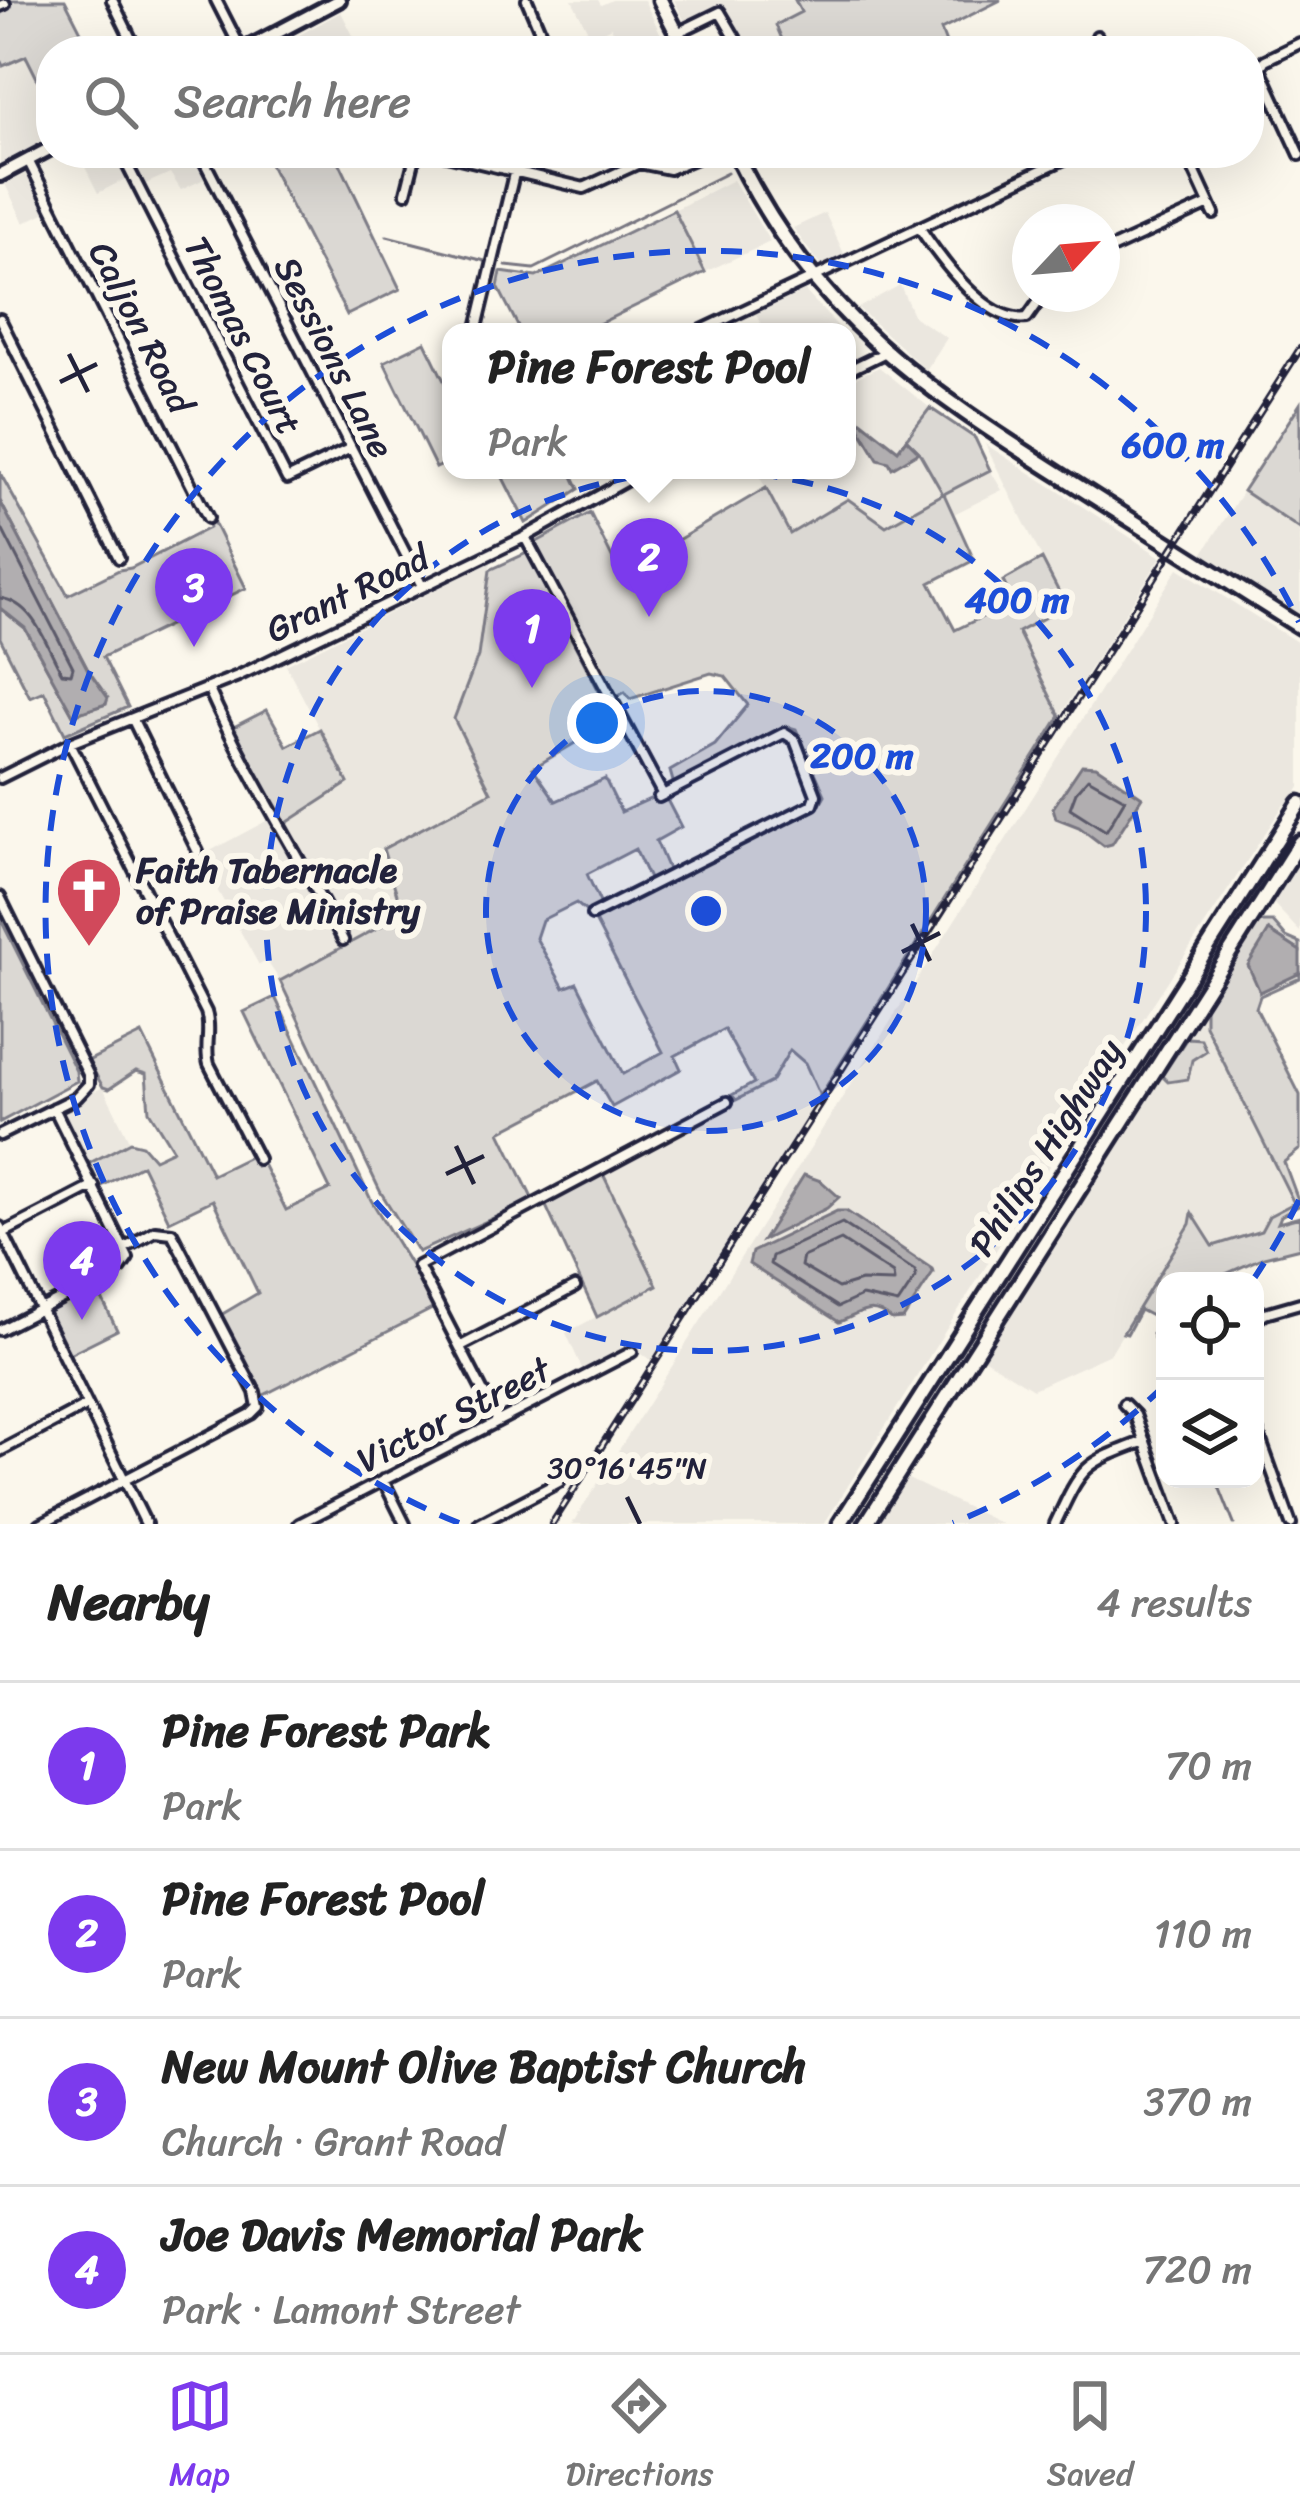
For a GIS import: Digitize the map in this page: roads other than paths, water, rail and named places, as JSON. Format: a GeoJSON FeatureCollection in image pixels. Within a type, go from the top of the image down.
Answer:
{"type":"FeatureCollection","features":[{"type":"Feature","properties":{"kind":"main road"},"geometry":{"type":"LineString","coordinates":[[266,36],[317,5],[339,0]]}},
{"type":"Feature","properties":{"kind":"main road"},"geometry":{"type":"LineString","coordinates":[[660,0],[678,36]]}},
{"type":"Feature","properties":{"kind":"main road"},"geometry":{"type":"LineString","coordinates":[[1,172],[36,156]]}},
{"type":"Feature","properties":{"kind":"main road"},"geometry":{"type":"LineString","coordinates":[[743,168],[812,278],[855,323]]}},
{"type":"Feature","properties":{"kind":"main road"},"geometry":{"type":"LineString","coordinates":[[856,324],[884,353],[983,427],[1300,627]]}},
{"type":"Feature","properties":{"kind":"main road","name":"Philips Highway"},"geometry":{"type":"LineString","coordinates":[[840,1524],[1300,803]]}},
{"type":"Feature","properties":{"kind":"main road","name":"Philips Highway"},"geometry":{"type":"LineString","coordinates":[[866,1524],[1300,842]]}},
{"type":"Feature","properties":{"kind":"street"},"geometry":{"type":"LineString","coordinates":[[112,0],[130,36]]}},
{"type":"Feature","properties":{"kind":"street"},"geometry":{"type":"LineString","coordinates":[[216,0],[234,36]]}},
{"type":"Feature","properties":{"kind":"street"},"geometry":{"type":"LineString","coordinates":[[527,0],[542,36]]}},
{"type":"Feature","properties":{"kind":"street"},"geometry":{"type":"LineString","coordinates":[[677,33],[719,12],[734,36]]}},
{"type":"Feature","properties":{"kind":"street"},"geometry":{"type":"LineString","coordinates":[[1264,63],[1300,43]]}},
{"type":"Feature","properties":{"kind":"street"},"geometry":{"type":"LineString","coordinates":[[1264,74],[1300,155]]}},
{"type":"Feature","properties":{"kind":"street","name":"Caljon Road"},"geometry":{"type":"LineString","coordinates":[[28,160],[208,518]]}},
{"type":"Feature","properties":{"kind":"street","name":"Thomas Court"},"geometry":{"type":"LineString","coordinates":[[129,168],[287,479],[351,448]]}},
{"type":"Feature","properties":{"kind":"street","name":"Sessions Lane"},"geometry":{"type":"LineString","coordinates":[[208,168],[422,586]]}},
{"type":"Feature","properties":{"kind":"street"},"geometry":{"type":"LineString","coordinates":[[406,193],[412,168]]}},
{"type":"Feature","properties":{"kind":"street"},"geometry":{"type":"LineString","coordinates":[[499,168],[588,188],[629,168]]}},
{"type":"Feature","properties":{"kind":"street"},"geometry":{"type":"LineString","coordinates":[[478,323],[516,168]]}},
{"type":"Feature","properties":{"kind":"street"},"geometry":{"type":"LineString","coordinates":[[717,323],[1045,168]]}},
{"type":"Feature","properties":{"kind":"street"},"geometry":{"type":"LineString","coordinates":[[1193,168],[1214,214]]}},
{"type":"Feature","properties":{"kind":"street"},"geometry":{"type":"LineString","coordinates":[[1120,245],[1209,204]]}},
{"type":"Feature","properties":{"kind":"street"},"geometry":{"type":"LineString","coordinates":[[920,227],[959,282],[1014,319],[1027,319],[1031,312]]}},
{"type":"Feature","properties":{"kind":"street"},"geometry":{"type":"LineString","coordinates":[[0,319],[119,558]]}},
{"type":"Feature","properties":{"kind":"street"},"geometry":{"type":"LineString","coordinates":[[856,367],[884,353]]}},
{"type":"Feature","properties":{"kind":"street","name":"Grant Road"},"geometry":{"type":"LineString","coordinates":[[0,778],[70,743],[209,690],[525,537],[629,479]]}},
{"type":"Feature","properties":{"kind":"street"},"geometry":{"type":"LineString","coordinates":[[525,537],[661,796],[789,734],[815,787],[813,804],[592,915]]}},
{"type":"Feature","properties":{"kind":"street"},"geometry":{"type":"LineString","coordinates":[[209,690],[263,800],[291,840],[343,940]]}},
{"type":"Feature","properties":{"kind":"street"},"geometry":{"type":"LineString","coordinates":[[133,720],[198,852]]}},
{"type":"Feature","properties":{"kind":"street"},"geometry":{"type":"LineString","coordinates":[[70,743],[206,1012],[209,1064],[258,1159]]}},
{"type":"Feature","properties":{"kind":"street"},"geometry":{"type":"LineString","coordinates":[[0,897],[87,1068],[89,1084],[77,1097],[0,1135]]}},
{"type":"Feature","properties":{"kind":"street"},"geometry":{"type":"LineString","coordinates":[[1239,898],[1258,909]]}},
{"type":"Feature","properties":{"kind":"street"},"geometry":{"type":"LineString","coordinates":[[1132,1066],[1151,1077]]}},
{"type":"Feature","properties":{"kind":"street"},"geometry":{"type":"LineString","coordinates":[[498,1421],[418,1266],[728,1102]]}},
{"type":"Feature","properties":{"kind":"street"},"geometry":{"type":"LineString","coordinates":[[0,1330],[125,1265],[125,1248],[54,1108]]}},
{"type":"Feature","properties":{"kind":"street"},"geometry":{"type":"LineString","coordinates":[[1062,1176],[1081,1186]]}},
{"type":"Feature","properties":{"kind":"street"},"geometry":{"type":"LineString","coordinates":[[94,1186],[1,1230],[146,1524]]}},
{"type":"Feature","properties":{"kind":"street"},"geometry":{"type":"LineString","coordinates":[[40,1524],[257,1407],[255,1392],[176,1238],[166,1230],[155,1231],[125,1248]]}},
{"type":"Feature","properties":{"kind":"street"},"geometry":{"type":"LineString","coordinates":[[994,1283],[1012,1295]]}},
{"type":"Feature","properties":{"kind":"street"},"geometry":{"type":"LineString","coordinates":[[460,1346],[575,1287]]}},
{"type":"Feature","properties":{"kind":"street"},"geometry":{"type":"LineString","coordinates":[[1264,1314],[1300,1303]]}},
{"type":"Feature","properties":{"kind":"street","name":"Victor Street"},"geometry":{"type":"LineString","coordinates":[[298,1524],[632,1352]]}},
{"type":"Feature","properties":{"kind":"street"},"geometry":{"type":"LineString","coordinates":[[1124,1404],[1135,1415],[1175,1524]]}},
{"type":"Feature","properties":{"kind":"street"},"geometry":{"type":"LineString","coordinates":[[0,1451],[87,1406]]}},
{"type":"Feature","properties":{"kind":"street"},"geometry":{"type":"LineString","coordinates":[[1055,1524],[1082,1470],[1144,1442]]}},
{"type":"Feature","properties":{"kind":"street"},"geometry":{"type":"LineString","coordinates":[[1264,1449],[1291,1524]]}},
{"type":"Feature","properties":{"kind":"street"},"geometry":{"type":"LineString","coordinates":[[383,1480],[405,1524]]}},
{"type":"Feature","properties":{"kind":"street"},"geometry":{"type":"LineString","coordinates":[[479,1524],[559,1482]]}},
{"type":"Feature","properties":{"kind":"water"},"geometry":{"type":"Polygon","coordinates":[[[856,417],[898,450],[906,439],[919,452],[892,468],[878,459],[856,417]]]}},
{"type":"Feature","properties":{"kind":"water"},"geometry":{"type":"Polygon","coordinates":[[[0,501],[88,670],[108,698],[106,704],[73,715],[25,628],[0,608],[0,501]]]}},
{"type":"Feature","properties":{"kind":"water"},"geometry":{"type":"Polygon","coordinates":[[[1082,765],[1096,766],[1142,797],[1112,844],[1104,846],[1079,827],[1056,818],[1053,808],[1082,765]]]}},
{"type":"Feature","properties":{"kind":"water"},"geometry":{"type":"Polygon","coordinates":[[[1269,931],[1300,951],[1300,973],[1260,992],[1248,965],[1269,931]]]}},
{"type":"Feature","properties":{"kind":"water"},"geometry":{"type":"Polygon","coordinates":[[[804,1175],[821,1181],[839,1197],[827,1208],[763,1240],[804,1175]]]}},
{"type":"Feature","properties":{"kind":"water"},"geometry":{"type":"Polygon","coordinates":[[[846,1211],[932,1269],[903,1319],[892,1320],[871,1310],[839,1322],[749,1264],[752,1252],[846,1211]]]}},
{"type":"Feature","properties":{"kind":"waterway"},"geometry":{"type":"LineString","coordinates":[[506,266],[534,269],[727,173]]}},
{"type":"Feature","properties":{"kind":"waterway"},"geometry":{"type":"LineString","coordinates":[[387,236],[485,261]]}},
{"type":"Feature","properties":{"kind":"waterway"},"geometry":{"type":"LineString","coordinates":[[1152,1334],[1156,1343]]}},
{"type":"Feature","properties":{"kind":"waterway"},"geometry":{"type":"LineString","coordinates":[[1220,1488],[1234,1524]]}},
{"type":"Feature","properties":{"kind":"railway"},"geometry":{"type":"LineString","coordinates":[[552,1524],[1300,349]]}},
{"type":"Feature","properties":{"kind":"place","name":"Pine Forest Pool"},"geometry":{"type":"Point","coordinates":[649,617]}},
{"type":"Feature","properties":{"kind":"place","name":"New Mount Olive Baptist Church"},"geometry":{"type":"Point","coordinates":[194,647]}},
{"type":"Feature","properties":{"kind":"place","name":"Pine Forest Park"},"geometry":{"type":"Point","coordinates":[532,688]}},
{"type":"Feature","properties":{"kind":"place","name":"Faith Tabernacle of Praise Ministry"},"geometry":{"type":"Point","coordinates":[89,949]}},
{"type":"Feature","properties":{"kind":"place","name":"Joe Davis Memorial Park"},"geometry":{"type":"Point","coordinates":[82,1320]}}]}
